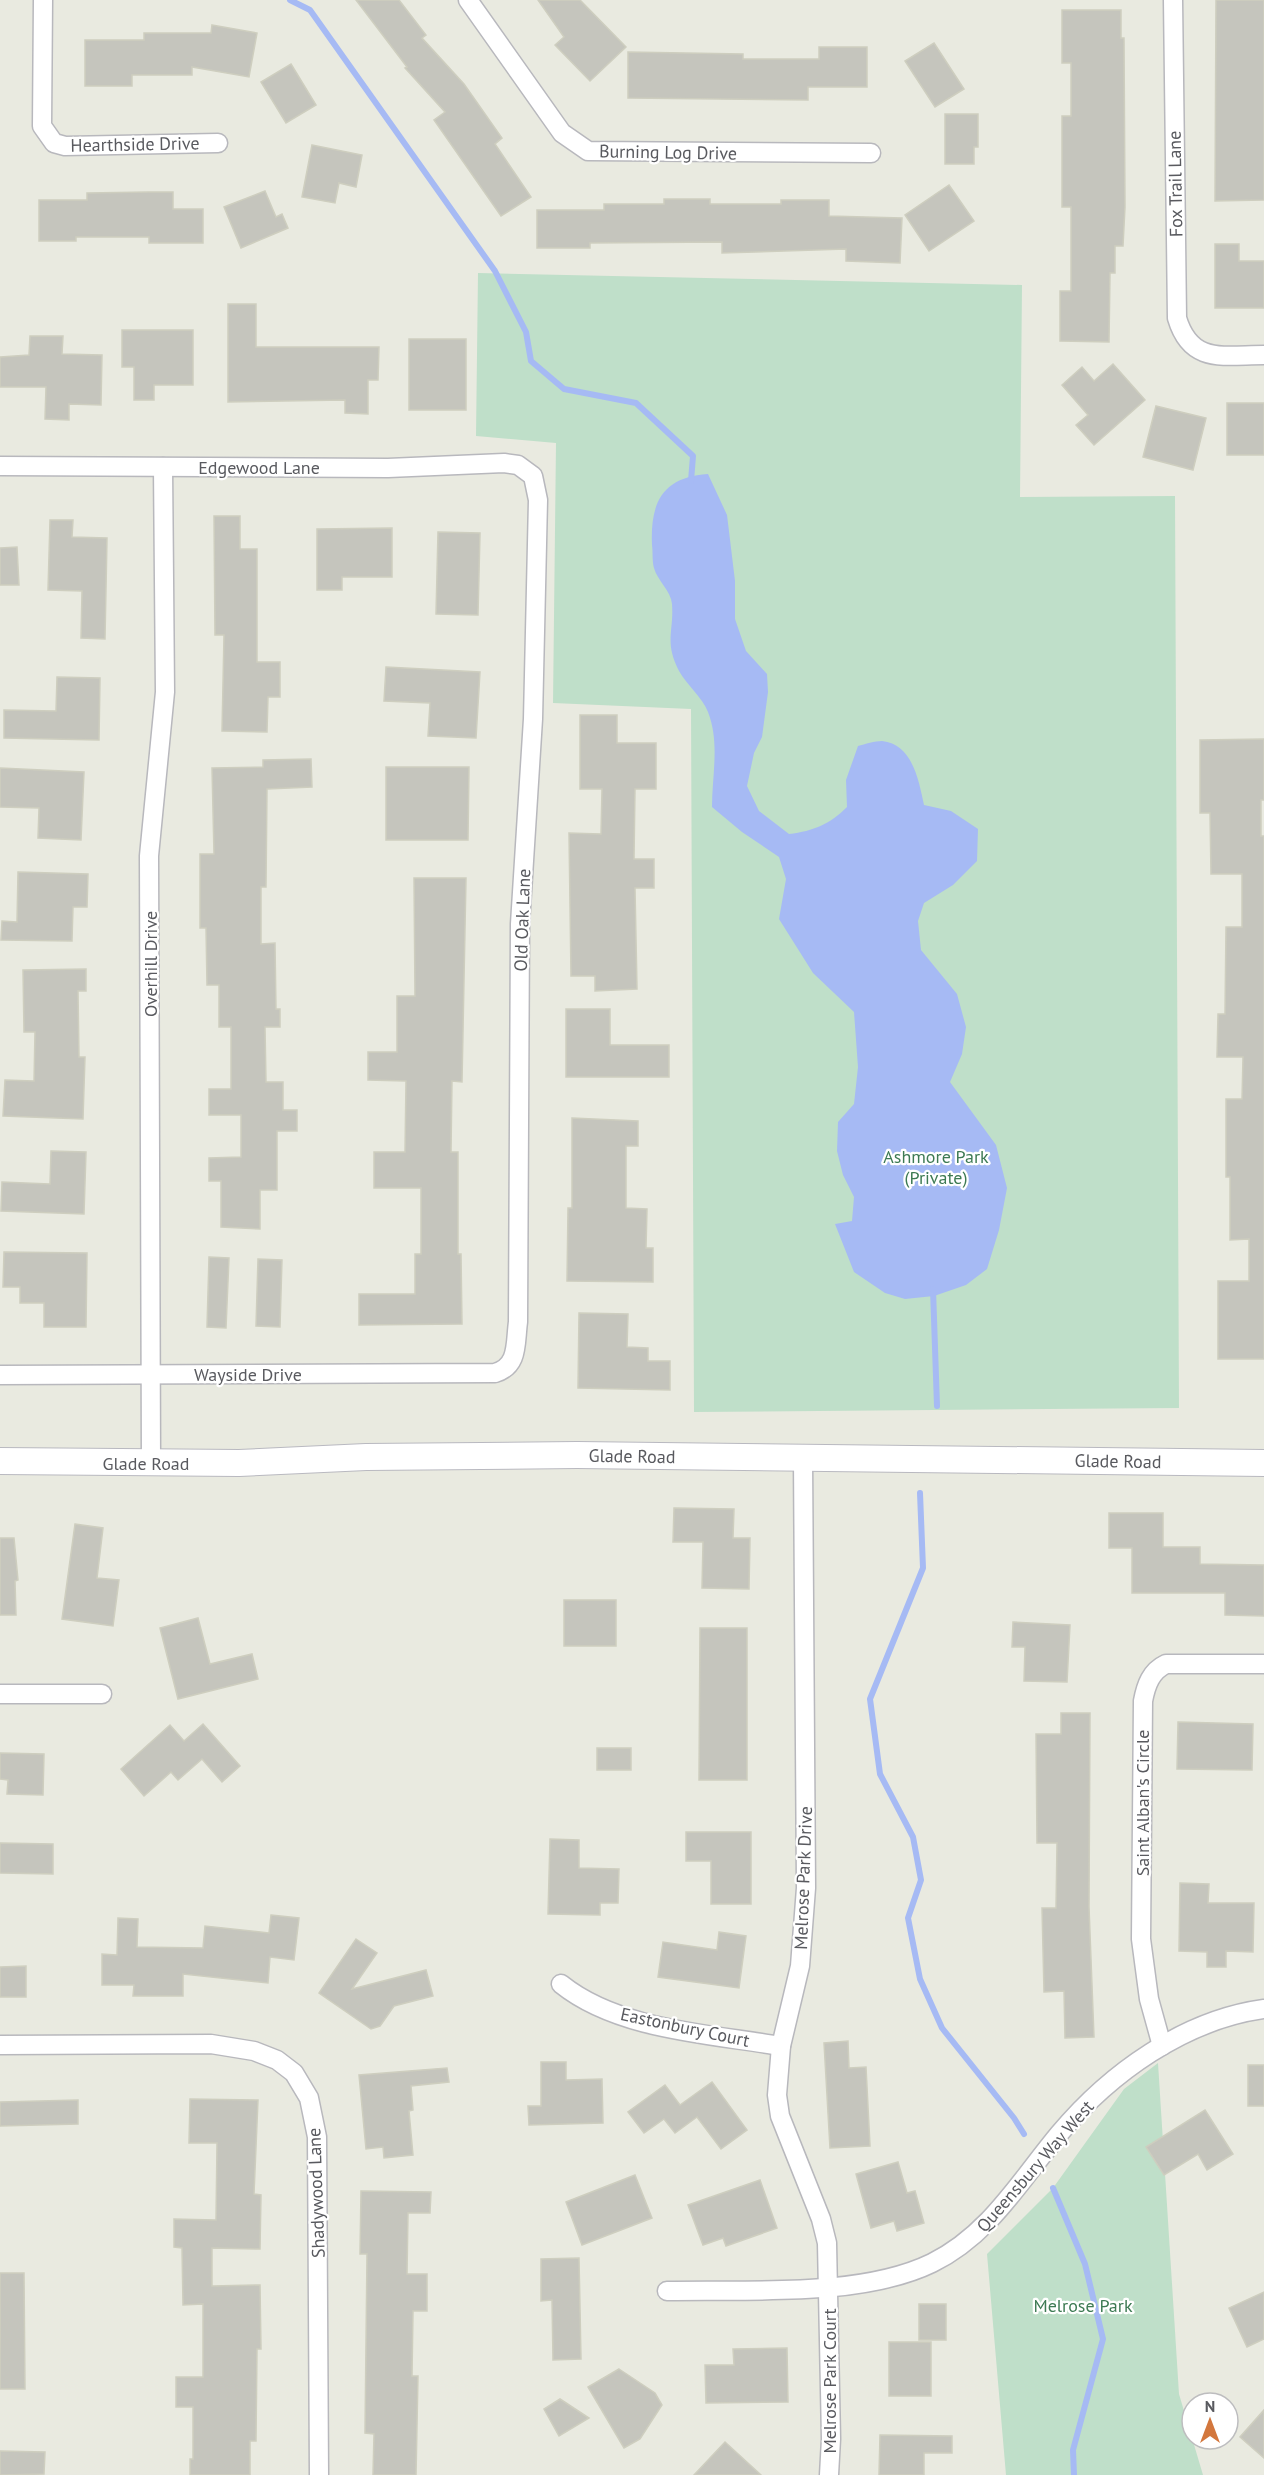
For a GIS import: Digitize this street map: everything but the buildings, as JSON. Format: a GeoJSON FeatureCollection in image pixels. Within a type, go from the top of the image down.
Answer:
{"type":"FeatureCollection","features":[{"type":"Feature","properties":{"kind":"main road","name":"Glade Road"},"geometry":{"type":"LineString","coordinates":[[0,1461],[239,1463],[366,1457],[567,1455],[1264,1462]]}},
{"type":"Feature","properties":{"kind":"street","name":"Hearthside Drive"},"geometry":{"type":"LineString","coordinates":[[43,0],[42,126],[54,143],[65,146],[218,143]]}},
{"type":"Feature","properties":{"kind":"street","name":"Burning Log Drive"},"geometry":{"type":"LineString","coordinates":[[468,0],[562,134],[588,151],[871,153]]}},
{"type":"Feature","properties":{"kind":"street","name":"Fox Trail Lane"},"geometry":{"type":"LineString","coordinates":[[1173,0],[1177,318],[1188,344],[1198,351],[1208,354],[1264,355]]}},
{"type":"Feature","properties":{"kind":"street","name":"Edgewood Lane"},"geometry":{"type":"LineString","coordinates":[[0,466],[388,468],[504,463],[518,465]]}},
{"type":"Feature","properties":{"kind":"street","name":"Old Oak Lane"},"geometry":{"type":"LineString","coordinates":[[495,1373],[506,1370],[514,1360],[518,1322],[520,924],[534,708],[538,500],[533,476],[518,465]]}},
{"type":"Feature","properties":{"kind":"street","name":"Overhill Drive"},"geometry":{"type":"LineString","coordinates":[[151,1463],[149,856],[165,692],[163,467]]}},
{"type":"Feature","properties":{"kind":"street","name":"Wayside Drive"},"geometry":{"type":"LineString","coordinates":[[0,1376],[495,1373]]}},
{"type":"Feature","properties":{"kind":"street","name":"Melrose Park Drive"},"geometry":{"type":"LineString","coordinates":[[803,1459],[806,1888],[800,1966],[781,2046],[777,2095],[780,2116],[821,2220],[827,2243],[829,2287]]}},
{"type":"Feature","properties":{"kind":"street","name":"Saint Alban's Circle"},"geometry":{"type":"LineString","coordinates":[[1162,2046],[1149,1999],[1141,1940],[1143,1701],[1146,1685],[1158,1668],[1166,1664],[1264,1664]]}},
{"type":"Feature","properties":{"kind":"street"},"geometry":{"type":"LineString","coordinates":[[0,1694],[102,1694]]}},
{"type":"Feature","properties":{"kind":"street","name":"Eastonbury Court"},"geometry":{"type":"LineString","coordinates":[[561,1984],[597,2007],[648,2023],[781,2046]]}},
{"type":"Feature","properties":{"kind":"street","name":"Queensbury Way West"},"geometry":{"type":"LineString","coordinates":[[667,2291],[829,2287],[897,2276],[933,2263],[977,2234],[1021,2185],[1059,2134],[1093,2098],[1124,2071],[1162,2046],[1218,2019],[1264,2009]]}},
{"type":"Feature","properties":{"kind":"street","name":"Shadywood Lane"},"geometry":{"type":"LineString","coordinates":[[0,2045],[211,2044],[254,2051],[277,2060],[294,2073],[309,2098],[317,2137],[319,2475]]}},
{"type":"Feature","properties":{"kind":"street","name":"Melrose Park Court"},"geometry":{"type":"LineString","coordinates":[[829,2287],[831,2439],[829,2475]]}},
{"type":"Feature","properties":{"kind":"green space","name":"Ashmore Park (Private)"},"geometry":{"type":"Polygon","coordinates":[[[478,273],[1022,285],[1020,497],[1175,496],[1179,1408],[694,1412],[691,709],[553,703],[556,443],[476,436],[478,273]]]}},
{"type":"Feature","properties":{"kind":"green space","name":"Melrose Park"},"geometry":{"type":"Polygon","coordinates":[[[1158,2063],[1180,2397],[1180,2451],[1196,2451],[1203,2475],[1006,2475],[987,2254],[1053,2188],[1124,2089],[1158,2063]]]}},
{"type":"Feature","properties":{"kind":"water"},"geometry":{"type":"Polygon","coordinates":[[[708,474],[727,515],[735,581],[735,619],[746,651],[767,674],[768,692],[762,737],[754,753],[747,786],[759,811],[789,834],[814,829],[828,822],[847,807],[846,780],[858,746],[882,741],[901,749],[908,757],[917,775],[924,805],[951,811],[978,829],[977,861],[953,885],[924,903],[918,921],[921,950],[957,994],[966,1027],[962,1054],[950,1082],[996,1145],[1007,1188],[999,1230],[987,1269],[966,1285],[934,1296],[905,1299],[885,1293],[854,1272],[835,1224],[852,1221],[854,1197],[843,1175],[837,1151],[838,1122],[854,1104],[858,1067],[854,1012],[813,973],[779,919],[786,879],[779,857],[742,832],[712,807],[715,747],[712,724],[705,707],[674,661],[671,644],[672,604],[654,568],[652,545],[654,516],[662,494],[680,480],[708,474]]]}},
{"type":"Feature","properties":{"kind":"waterway"},"geometry":{"type":"LineString","coordinates":[[290,0],[310,10],[495,271],[526,332],[531,361],[564,389],[636,403],[693,456],[691,481]]}},
{"type":"Feature","properties":{"kind":"waterway"},"geometry":{"type":"LineString","coordinates":[[933,1289],[937,1406]]}},
{"type":"Feature","properties":{"kind":"waterway"},"geometry":{"type":"LineString","coordinates":[[920,1493],[923,1568],[870,1699],[880,1774],[913,1837],[921,1880],[908,1918],[920,1979],[942,2028],[1014,2118],[1024,2134]]}},
{"type":"Feature","properties":{"kind":"waterway"},"geometry":{"type":"LineString","coordinates":[[1053,2188],[1085,2264],[1103,2339],[1073,2450],[1074,2475]]}}]}
